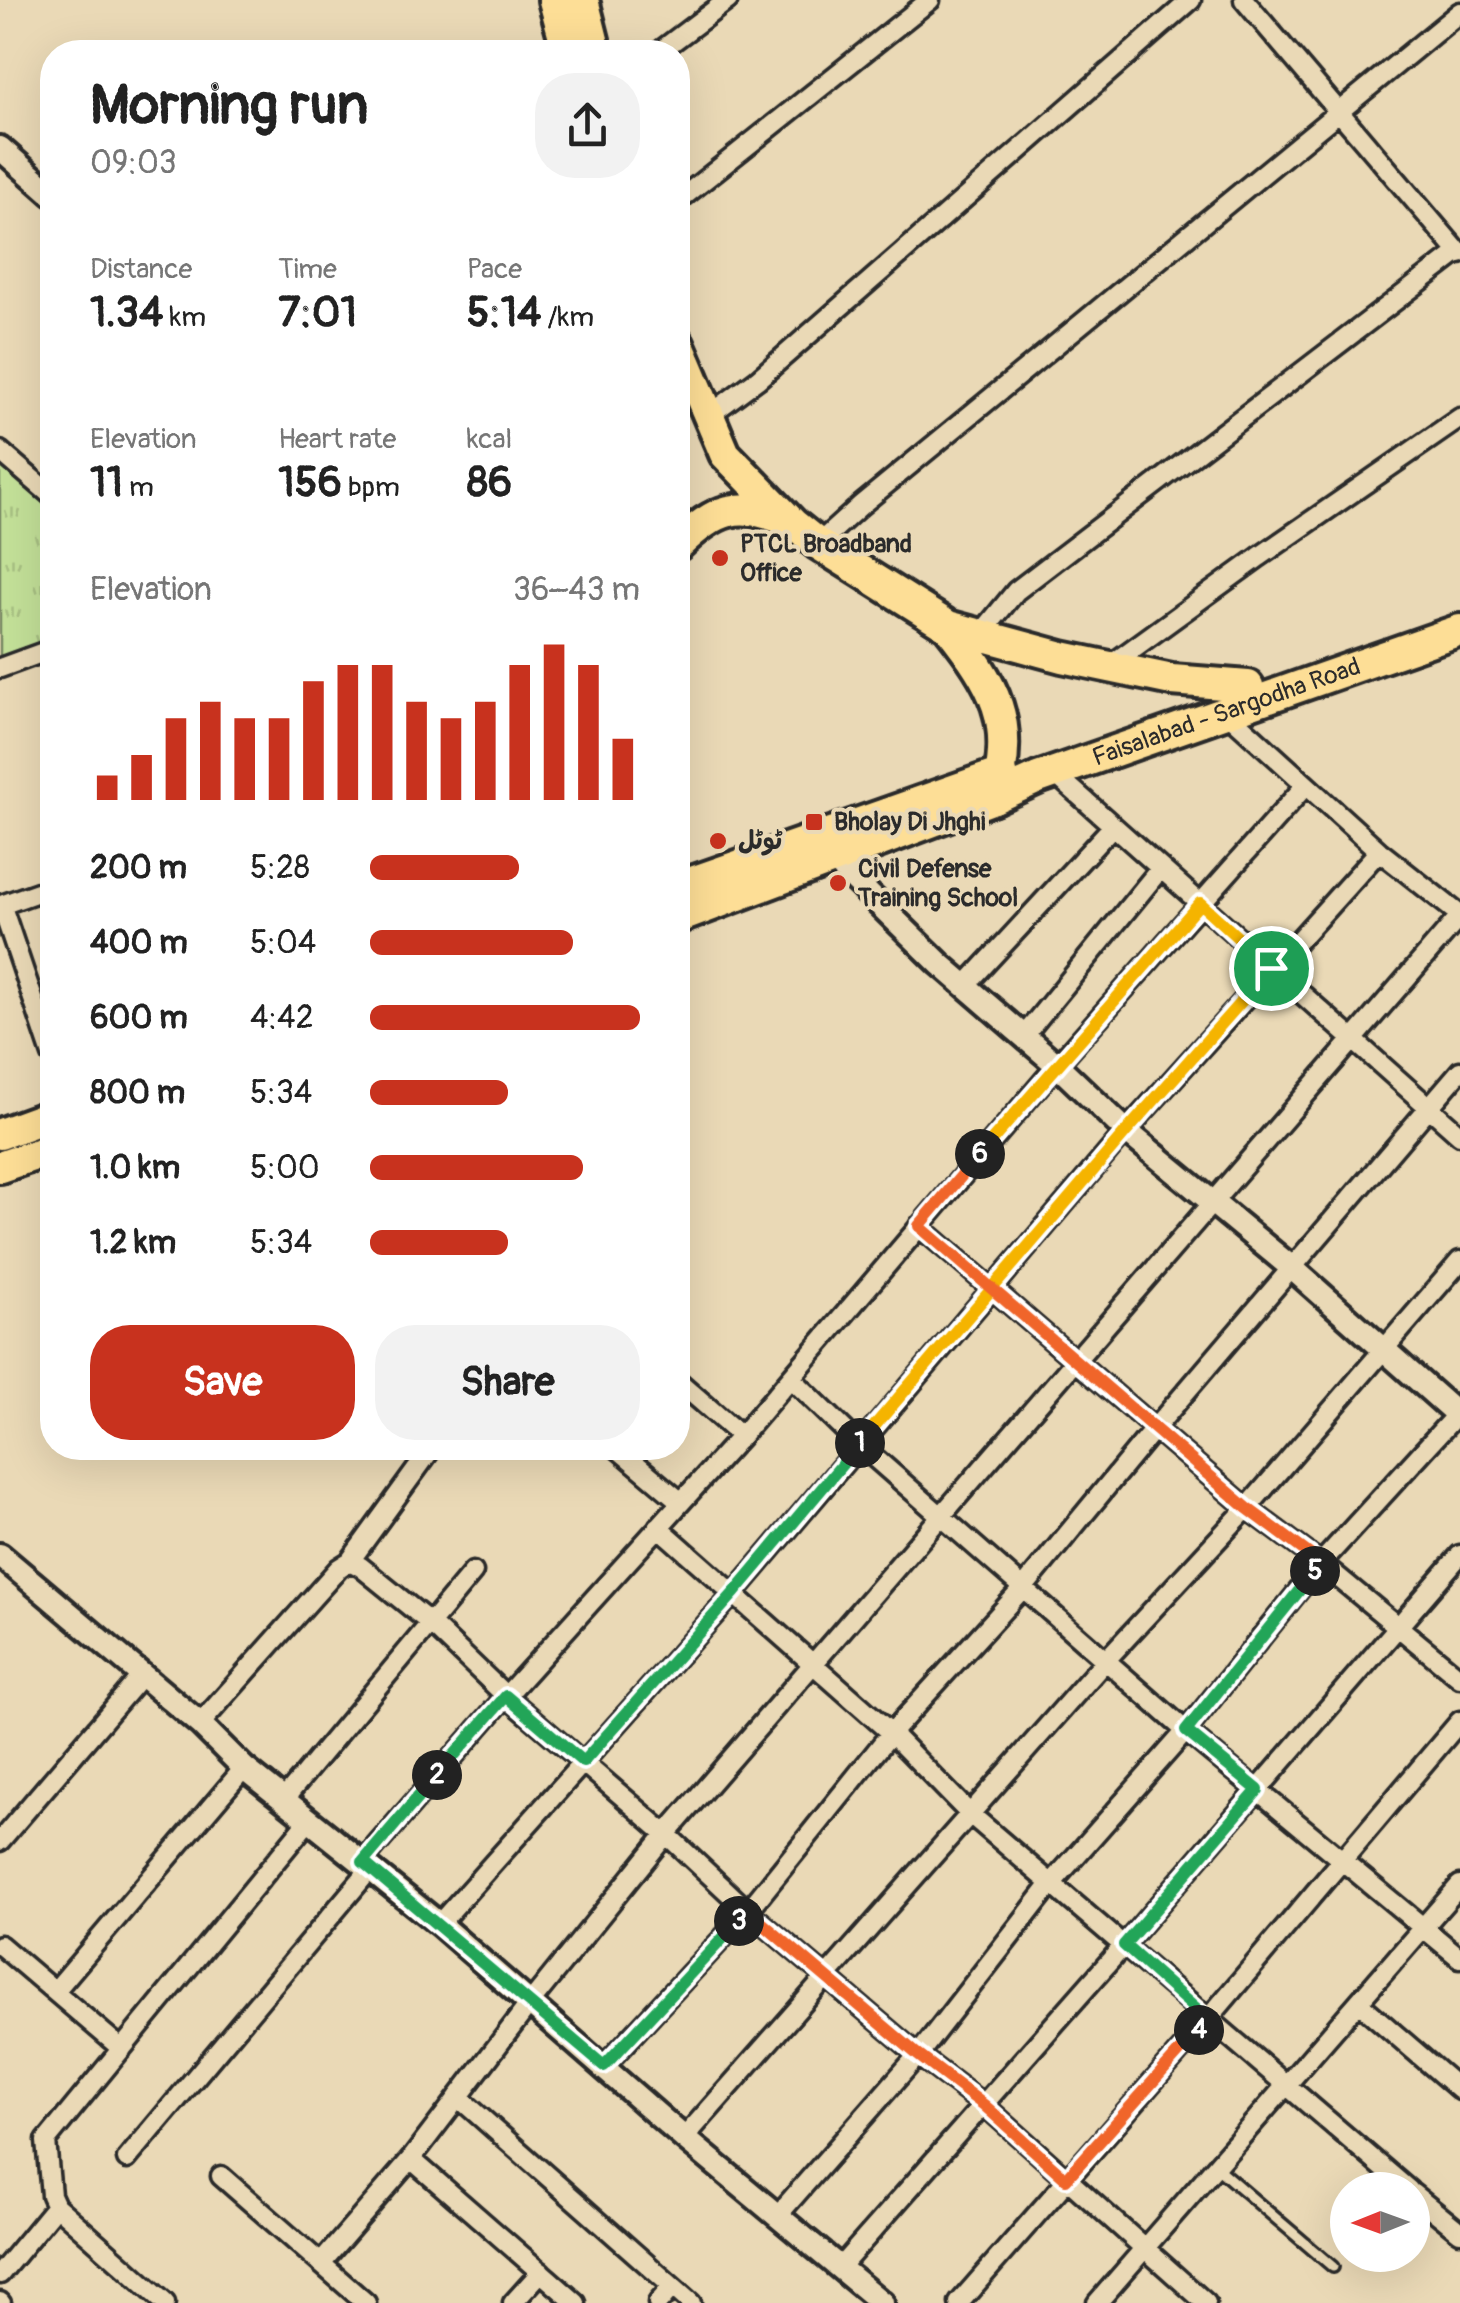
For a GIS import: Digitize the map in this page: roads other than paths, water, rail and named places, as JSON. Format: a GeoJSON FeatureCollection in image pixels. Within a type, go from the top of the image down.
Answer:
{"type":"FeatureCollection","features":[{"type":"Feature","properties":{"kind":"main road"},"geometry":{"type":"LineString","coordinates":[[554,0],[565,40]]}},
{"type":"Feature","properties":{"kind":"main road"},"geometry":{"type":"LineString","coordinates":[[582,0],[593,40]]}},
{"type":"Feature","properties":{"kind":"main road"},"geometry":{"type":"LineString","coordinates":[[690,373],[726,454],[793,524],[948,626],[1172,680],[1248,686]]}},
{"type":"Feature","properties":{"kind":"main road"},"geometry":{"type":"LineString","coordinates":[[690,530],[732,510],[764,511],[793,524]]}},
{"type":"Feature","properties":{"kind":"main road","name":"Faisalabad - Sargodha Road"},"geometry":{"type":"LineString","coordinates":[[998,785],[1248,686],[1460,608]]}},
{"type":"Feature","properties":{"kind":"main road"},"geometry":{"type":"LineString","coordinates":[[948,626],[984,672],[1002,718],[1006,740],[998,785]]}},
{"type":"Feature","properties":{"kind":"main road","name":"Faisalabad - Sargodha Road"},"geometry":{"type":"LineString","coordinates":[[998,785],[1053,772],[1460,630]]}},
{"type":"Feature","properties":{"kind":"main road"},"geometry":{"type":"LineString","coordinates":[[690,914],[834,860],[998,785]]}},
{"type":"Feature","properties":{"kind":"main road"},"geometry":{"type":"LineString","coordinates":[[690,883],[998,785]]}},
{"type":"Feature","properties":{"kind":"main road"},"geometry":{"type":"LineString","coordinates":[[0,1134],[40,1119]]}},
{"type":"Feature","properties":{"kind":"main road"},"geometry":{"type":"LineString","coordinates":[[0,1167],[40,1153]]}},
{"type":"Feature","properties":{"kind":"street"},"geometry":{"type":"LineString","coordinates":[[675,40],[728,0]]}},
{"type":"Feature","properties":{"kind":"street"},"geometry":{"type":"LineString","coordinates":[[690,190],[930,0]]}},
{"type":"Feature","properties":{"kind":"street"},"geometry":{"type":"LineString","coordinates":[[708,416],[758,379],[1191,0]]}},
{"type":"Feature","properties":{"kind":"street"},"geometry":{"type":"LineString","coordinates":[[980,634],[1016,590],[1460,253],[1244,0]]}},
{"type":"Feature","properties":{"kind":"street"},"geometry":{"type":"LineString","coordinates":[[818,544],[861,504],[1460,12]]}},
{"type":"Feature","properties":{"kind":"street"},"geometry":{"type":"LineString","coordinates":[[0,148],[40,183]]}},
{"type":"Feature","properties":{"kind":"street"},"geometry":{"type":"LineString","coordinates":[[1108,667],[1460,418]]}},
{"type":"Feature","properties":{"kind":"street"},"geometry":{"type":"LineString","coordinates":[[0,451],[40,486]]}},
{"type":"Feature","properties":{"kind":"street"},"geometry":{"type":"LineString","coordinates":[[0,668],[40,653]]}},
{"type":"Feature","properties":{"kind":"street"},"geometry":{"type":"LineString","coordinates":[[322,2262],[411,2159],[666,1834],[1460,915],[1379,852],[1225,711]]}},
{"type":"Feature","properties":{"kind":"street"},"geometry":{"type":"LineString","coordinates":[[1053,772],[1460,1135]]}},
{"type":"Feature","properties":{"kind":"street"},"geometry":{"type":"LineString","coordinates":[[127,2158],[506,1696],[791,1378],[1056,1065],[1306,785]]}},
{"type":"Feature","properties":{"kind":"street"},"geometry":{"type":"LineString","coordinates":[[965,986],[1113,826]]}},
{"type":"Feature","properties":{"kind":"street"},"geometry":{"type":"LineString","coordinates":[[440,1924],[735,1592],[1126,1132],[1379,852]]}},
{"type":"Feature","properties":{"kind":"street"},"geometry":{"type":"LineString","coordinates":[[777,2216],[918,2055],[1051,1884],[1186,1731],[1321,1563],[1458,1415],[1292,1268],[1126,1132],[834,860]]}},
{"type":"Feature","properties":{"kind":"street"},"geometry":{"type":"LineString","coordinates":[[1023,1037],[1160,869]]}},
{"type":"Feature","properties":{"kind":"street"},"geometry":{"type":"LineString","coordinates":[[40,891],[4,904],[7,944],[40,1026]]}},
{"type":"Feature","properties":{"kind":"street"},"geometry":{"type":"LineString","coordinates":[[604,2066],[748,1911],[892,1733],[1024,1587],[1460,1071]]}},
{"type":"Feature","properties":{"kind":"street"},"geometry":{"type":"LineString","coordinates":[[919,1226],[1247,1508],[1321,1563],[1460,1678]]}},
{"type":"Feature","properties":{"kind":"street"},"geometry":{"type":"LineString","coordinates":[[684,2138],[1105,1660],[1247,1508],[1460,1260]]}},
{"type":"Feature","properties":{"kind":"street"},"geometry":{"type":"LineString","coordinates":[[791,1378],[859,1444],[1186,1731],[1460,1958]]}},
{"type":"Feature","properties":{"kind":"street"},"geometry":{"type":"LineString","coordinates":[[690,1392],[740,1436]]}},
{"type":"Feature","properties":{"kind":"street"},"geometry":{"type":"LineString","coordinates":[[200,1724],[339,1568],[350,1561],[423,1460]]}},
{"type":"Feature","properties":{"kind":"street"},"geometry":{"type":"LineString","coordinates":[[631,1460],[681,1502]]}},
{"type":"Feature","properties":{"kind":"street"},"geometry":{"type":"LineString","coordinates":[[658,1527],[892,1733],[970,1814],[1388,2172]]}},
{"type":"Feature","properties":{"kind":"street"},"geometry":{"type":"LineString","coordinates":[[0,1555],[200,1724],[244,1768],[440,1924],[684,2138],[882,2303]]}},
{"type":"Feature","properties":{"kind":"street"},"geometry":{"type":"LineString","coordinates":[[842,2266],[1460,1555]]}},
{"type":"Feature","properties":{"kind":"street"},"geometry":{"type":"LineString","coordinates":[[350,1561],[429,1622],[506,1696],[666,1834],[748,1911],[918,2055],[984,2105],[1206,2303]]}},
{"type":"Feature","properties":{"kind":"street"},"geometry":{"type":"LineString","coordinates":[[284,1798],[473,1572]]}},
{"type":"Feature","properties":{"kind":"street"},"geometry":{"type":"LineString","coordinates":[[0,1842],[141,1676]]}},
{"type":"Feature","properties":{"kind":"street"},"geometry":{"type":"LineString","coordinates":[[959,2303],[1208,2020],[1460,1721]]}},
{"type":"Feature","properties":{"kind":"street"},"geometry":{"type":"LineString","coordinates":[[56,1992],[244,1768]]}},
{"type":"Feature","properties":{"kind":"street"},"geometry":{"type":"LineString","coordinates":[[153,2299],[56,2206],[51,2196],[46,2141],[310,1819]]}},
{"type":"Feature","properties":{"kind":"street"},"geometry":{"type":"LineString","coordinates":[[1096,2303],[1460,1885]]}},
{"type":"Feature","properties":{"kind":"street"},"geometry":{"type":"LineString","coordinates":[[0,1944],[122,2048]]}},
{"type":"Feature","properties":{"kind":"street"},"geometry":{"type":"LineString","coordinates":[[1359,2003],[1460,2090]]}},
{"type":"Feature","properties":{"kind":"street"},"geometry":{"type":"LineString","coordinates":[[458,2096],[691,2303]]}},
{"type":"Feature","properties":{"kind":"street"},"geometry":{"type":"LineString","coordinates":[[411,2159],[576,2303]]}},
{"type":"Feature","properties":{"kind":"street"},"geometry":{"type":"LineString","coordinates":[[221,2176],[366,2303]]}},
{"type":"Feature","properties":{"kind":"street"},"geometry":{"type":"LineString","coordinates":[[0,2274],[56,2206]]}},
{"type":"Feature","properties":{"kind":"street"},"geometry":{"type":"LineString","coordinates":[[1430,2207],[1460,2232]]}},
{"type":"Feature","properties":{"kind":"street"},"geometry":{"type":"LineString","coordinates":[[512,2303],[541,2272]]}},
{"type":"Feature","properties":{"kind":"street"},"geometry":{"type":"LineString","coordinates":[[658,2303],[672,2287]]}},
{"type":"Feature","properties":{"kind":"lane"},"geometry":{"type":"LineString","coordinates":[[1216,2168],[1330,2264]]}},
{"type":"Feature","properties":{"kind":"place","name":"PTCL Broadband Office"},"geometry":{"type":"Point","coordinates":[720,558]}},
{"type":"Feature","properties":{"kind":"place","name":"Bholay Di Jhghi"},"geometry":{"type":"Point","coordinates":[814,822]}},
{"type":"Feature","properties":{"kind":"place","name":"ٹوٹل"},"geometry":{"type":"Point","coordinates":[718,841]}},
{"type":"Feature","properties":{"kind":"place","name":"Civil Defense Training School"},"geometry":{"type":"Point","coordinates":[838,883]}}]}
